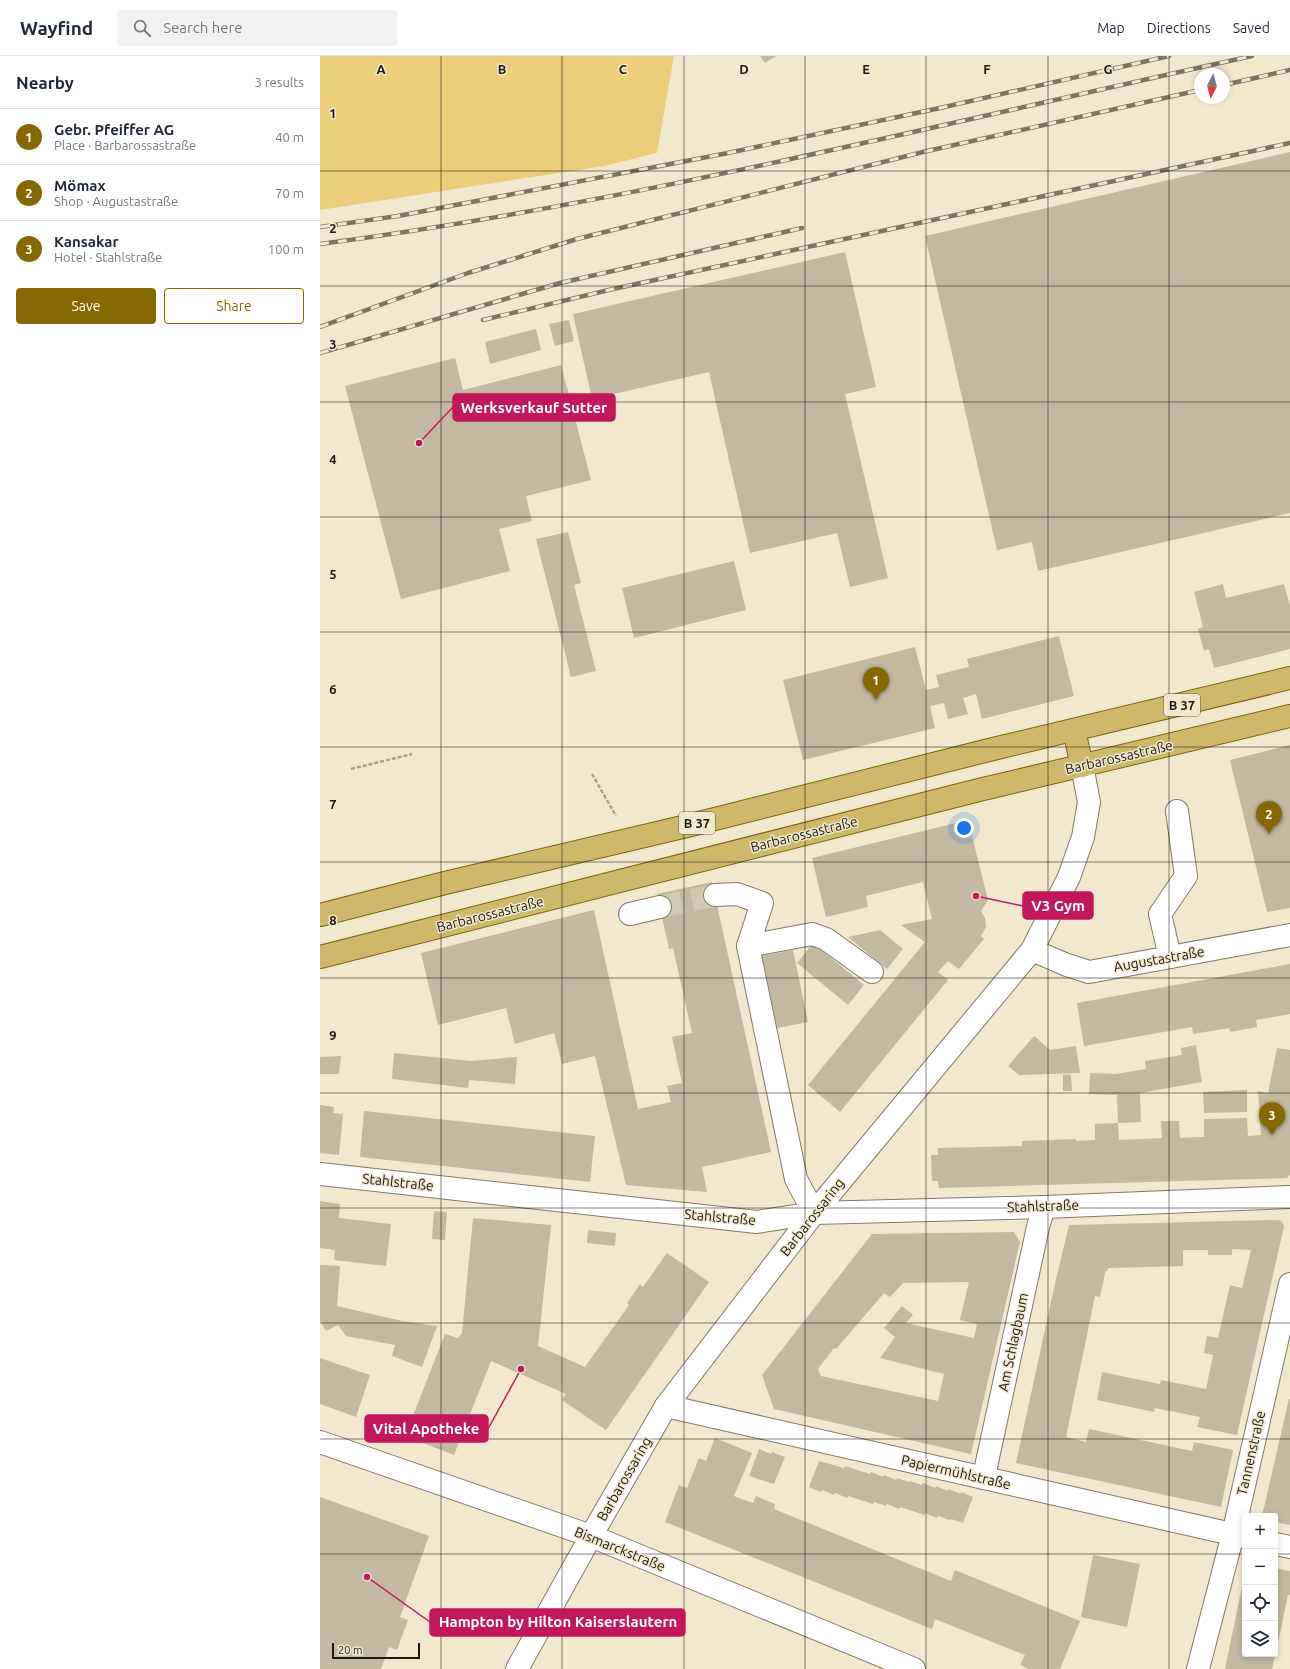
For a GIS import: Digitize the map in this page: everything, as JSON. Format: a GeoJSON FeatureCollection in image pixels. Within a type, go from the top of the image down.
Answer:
{"type":"FeatureCollection","features":[{"type":"Feature","properties":{"kind":"main road","name":"B 37"},"geometry":{"type":"LineString","coordinates":[[320,915],[445,883],[687,826],[1290,678]]}},
{"type":"Feature","properties":{"kind":"main road","name":"Barbarossastraße"},"geometry":{"type":"LineString","coordinates":[[320,957],[971,792],[1290,716]]}},
{"type":"Feature","properties":{"kind":"main road"},"geometry":{"type":"LineString","coordinates":[[1074,730],[1082,766]]}},
{"type":"Feature","properties":{"kind":"street","name":"Barbarossaring"},"geometry":{"type":"LineString","coordinates":[[517,1669],[590,1536],[666,1406],[814,1212],[1032,950],[1069,877],[1084,837],[1089,802],[1082,766]]}},
{"type":"Feature","properties":{"kind":"street"},"geometry":{"type":"LineString","coordinates":[[1170,957],[1160,914],[1186,876],[1176,810]]}},
{"type":"Feature","properties":{"kind":"street"},"geometry":{"type":"LineString","coordinates":[[715,894],[737,894],[762,904],[748,946],[796,1179],[814,1212]]}},
{"type":"Feature","properties":{"kind":"street"},"geometry":{"type":"LineString","coordinates":[[630,914],[660,906]]}},
{"type":"Feature","properties":{"kind":"street"},"geometry":{"type":"LineString","coordinates":[[748,946],[812,934],[826,939],[872,972]]}},
{"type":"Feature","properties":{"kind":"street","name":"Augustastraße"},"geometry":{"type":"LineString","coordinates":[[1032,950],[1067,965],[1089,972],[1290,935]]}},
{"type":"Feature","properties":{"kind":"street","name":"Stahlstraße"},"geometry":{"type":"LineString","coordinates":[[320,1174],[757,1222],[814,1212],[1044,1206],[1290,1197]]}},
{"type":"Feature","properties":{"kind":"street","name":"Am Schlagbaum"},"geometry":{"type":"LineString","coordinates":[[984,1478],[986,1462],[1036,1234],[1044,1206]]}},
{"type":"Feature","properties":{"kind":"street","name":"Tannenstraße"},"geometry":{"type":"LineString","coordinates":[[1198,1669],[1239,1535],[1290,1284]]}},
{"type":"Feature","properties":{"kind":"street","name":"Papiermühlstraße"},"geometry":{"type":"LineString","coordinates":[[666,1406],[1239,1535]]}},
{"type":"Feature","properties":{"kind":"street","name":"Bismarckstraße"},"geometry":{"type":"LineString","coordinates":[[320,1442],[590,1536],[914,1669]]}},
{"type":"Feature","properties":{"kind":"street"},"geometry":{"type":"LineString","coordinates":[[1278,1545],[1290,1547]]}},
{"type":"Feature","properties":{"kind":"path"},"geometry":{"type":"LineString","coordinates":[[351,769],[412,754]]}},
{"type":"Feature","properties":{"kind":"path"},"geometry":{"type":"LineString","coordinates":[[592,774],[617,816]]}},
{"type":"Feature","properties":{"kind":"shaded area"},"geometry":{"type":"Polygon","coordinates":[[[320,56],[674,56],[657,153],[604,166],[320,210],[320,56]]]}},
{"type":"Feature","properties":{"kind":"building"},"geometry":{"type":"Polygon","coordinates":[[[760,56],[776,56],[765,63],[760,56]]]}},
{"type":"Feature","properties":{"kind":"building"},"geometry":{"type":"Polygon","coordinates":[[[1290,152],[1290,513],[1038,571],[1032,542],[997,550],[925,236],[1290,152]]]}},
{"type":"Feature","properties":{"kind":"building"},"geometry":{"type":"Polygon","coordinates":[[[845,252],[876,387],[845,394],[888,578],[850,587],[837,533],[750,553],[709,372],[592,399],[573,314],[845,252]]]}},
{"type":"Feature","properties":{"kind":"building"},"geometry":{"type":"Polygon","coordinates":[[[569,320],[574,341],[555,346],[549,324],[569,320]]]}},
{"type":"Feature","properties":{"kind":"building"},"geometry":{"type":"Polygon","coordinates":[[[536,329],[541,350],[490,364],[485,342],[536,329]]]}},
{"type":"Feature","properties":{"kind":"building"},"geometry":{"type":"Polygon","coordinates":[[[455,358],[463,390],[561,365],[591,480],[526,496],[532,521],[499,529],[510,571],[401,599],[345,386],[455,358]]]}},
{"type":"Feature","properties":{"kind":"building"},"geometry":{"type":"Polygon","coordinates":[[[568,532],[581,583],[574,585],[596,671],[571,677],[536,539],[568,532]]]}},
{"type":"Feature","properties":{"kind":"building"},"geometry":{"type":"Polygon","coordinates":[[[734,561],[746,610],[634,638],[622,588],[734,561]]]}},
{"type":"Feature","properties":{"kind":"building"},"geometry":{"type":"Polygon","coordinates":[[[1223,584],[1226,598],[1284,584],[1290,606],[1290,649],[1214,668],[1209,649],[1204,651],[1198,629],[1203,627],[1194,592],[1223,584]]]}},
{"type":"Feature","properties":{"kind":"building"},"geometry":{"type":"Polygon","coordinates":[[[1059,636],[1074,696],[982,719],[976,694],[963,698],[968,714],[948,719],[944,703],[930,706],[935,728],[803,760],[783,680],[915,647],[926,690],[939,687],[936,675],[969,667],[967,659],[1059,636]]]}},
{"type":"Feature","properties":{"kind":"building"},"geometry":{"type":"Polygon","coordinates":[[[1290,745],[1290,908],[1267,912],[1230,760],[1290,745]]]}},
{"type":"Feature","properties":{"kind":"building"},"geometry":{"type":"Polygon","coordinates":[[[968,820],[988,900],[981,911],[985,918],[986,927],[981,936],[984,939],[959,969],[948,961],[938,972],[948,980],[840,1112],[808,1085],[925,942],[901,925],[932,919],[923,882],[866,896],[868,907],[826,917],[812,858],[968,820]]]}},
{"type":"Feature","properties":{"kind":"building"},"geometry":{"type":"Polygon","coordinates":[[[712,882],[771,1152],[702,1167],[707,1192],[626,1185],[595,1056],[562,1064],[554,1033],[515,1044],[506,1008],[438,1025],[421,953],[594,910],[638,1109],[671,1102],[667,1086],[682,1083],[672,1037],[692,1033],[673,948],[669,949],[657,894],[712,882]]]}},
{"type":"Feature","properties":{"kind":"building"},"geometry":{"type":"Polygon","coordinates":[[[880,930],[903,949],[887,969],[848,937],[880,930]]]}},
{"type":"Feature","properties":{"kind":"building"},"geometry":{"type":"Polygon","coordinates":[[[813,943],[864,985],[848,1005],[797,963],[813,943]]]}},
{"type":"Feature","properties":{"kind":"building"},"geometry":{"type":"Polygon","coordinates":[[[793,950],[808,1022],[777,1028],[762,956],[793,950]]]}},
{"type":"Feature","properties":{"kind":"building"},"geometry":{"type":"Polygon","coordinates":[[[1290,964],[1290,1014],[1256,1020],[1257,1027],[1230,1032],[1229,1028],[1193,1034],[1192,1027],[1084,1046],[1077,1003],[1290,964]]]}},
{"type":"Feature","properties":{"kind":"building"},"geometry":{"type":"Polygon","coordinates":[[[1034,1036],[1050,1050],[1076,1046],[1080,1073],[1019,1075],[1008,1066],[1034,1036]]]}},
{"type":"Feature","properties":{"kind":"building"},"geometry":{"type":"Polygon","coordinates":[[[1196,1045],[1202,1082],[1140,1093],[1141,1122],[1118,1123],[1117,1095],[1089,1094],[1090,1073],[1116,1074],[1146,1069],[1145,1061],[1182,1055],[1181,1048],[1196,1045]]]}},
{"type":"Feature","properties":{"kind":"building"},"geometry":{"type":"Polygon","coordinates":[[[1277,1048],[1290,1050],[1290,1175],[1287,1178],[939,1188],[938,1181],[932,1181],[931,1155],[938,1155],[938,1148],[1022,1146],[1022,1141],[1076,1139],[1076,1141],[1095,1140],[1095,1124],[1118,1123],[1119,1140],[1162,1138],[1161,1121],[1179,1121],[1180,1138],[1204,1137],[1204,1119],[1247,1118],[1248,1136],[1261,1135],[1258,1091],[1268,1093],[1277,1048]]]}},
{"type":"Feature","properties":{"kind":"building"},"geometry":{"type":"Polygon","coordinates":[[[394,1053],[471,1061],[517,1057],[515,1084],[469,1080],[468,1088],[392,1079],[394,1053]]]}},
{"type":"Feature","properties":{"kind":"building"},"geometry":{"type":"Polygon","coordinates":[[[341,1056],[339,1074],[320,1074],[320,1057],[341,1056]]]}},
{"type":"Feature","properties":{"kind":"building"},"geometry":{"type":"Polygon","coordinates":[[[1063,1075],[1071,1075],[1072,1091],[1063,1091],[1063,1075]]]}},
{"type":"Feature","properties":{"kind":"building"},"geometry":{"type":"Polygon","coordinates":[[[1247,1090],[1247,1112],[1204,1113],[1203,1092],[1247,1090]]]}},
{"type":"Feature","properties":{"kind":"building"},"geometry":{"type":"Polygon","coordinates":[[[320,1105],[334,1107],[333,1113],[343,1114],[339,1155],[320,1153],[320,1105]]]}},
{"type":"Feature","properties":{"kind":"building"},"geometry":{"type":"Polygon","coordinates":[[[364,1111],[595,1136],[590,1182],[360,1157],[364,1111]]]}},
{"type":"Feature","properties":{"kind":"building"},"geometry":{"type":"Polygon","coordinates":[[[320,1201],[340,1204],[339,1218],[391,1224],[386,1266],[334,1260],[335,1250],[320,1248],[320,1201]]]}},
{"type":"Feature","properties":{"kind":"building"},"geometry":{"type":"Polygon","coordinates":[[[434,1211],[447,1212],[445,1240],[432,1239],[434,1211]]]}},
{"type":"Feature","properties":{"kind":"building"},"geometry":{"type":"Polygon","coordinates":[[[473,1218],[551,1225],[538,1346],[585,1367],[629,1305],[627,1303],[640,1284],[643,1287],[667,1253],[709,1282],[606,1430],[562,1400],[566,1394],[491,1361],[454,1455],[405,1436],[445,1334],[458,1338],[462,1333],[473,1218]]]}},
{"type":"Feature","properties":{"kind":"building"},"geometry":{"type":"Polygon","coordinates":[[[1282,1221],[1284,1226],[1237,1435],[1197,1427],[1200,1417],[1155,1408],[1154,1412],[1097,1400],[1102,1372],[1160,1384],[1161,1380],[1206,1389],[1213,1355],[1204,1353],[1207,1336],[1218,1338],[1230,1285],[1242,1288],[1251,1250],[1232,1249],[1232,1255],[1208,1255],[1208,1250],[1183,1250],[1183,1266],[1109,1268],[1105,1273],[1100,1297],[1095,1296],[1066,1437],[1086,1442],[1089,1429],[1192,1451],[1194,1442],[1233,1450],[1221,1507],[1016,1463],[1069,1225],[1282,1221]]]}},
{"type":"Feature","properties":{"kind":"building"},"geometry":{"type":"Polygon","coordinates":[[[588,1230],[616,1233],[615,1246],[587,1243],[588,1230]]]}},
{"type":"Feature","properties":{"kind":"building"},"geometry":{"type":"Polygon","coordinates":[[[1014,1232],[1020,1242],[971,1454],[774,1409],[762,1375],[872,1234],[1014,1232]],[[969,1282],[903,1283],[890,1297],[884,1293],[836,1349],[834,1348],[818,1369],[821,1376],[938,1401],[944,1374],[880,1358],[895,1337],[884,1328],[902,1306],[913,1315],[906,1323],[974,1338],[977,1324],[960,1320],[969,1282]]]}},
{"type":"Feature","properties":{"kind":"building"},"geometry":{"type":"Polygon","coordinates":[[[320,1265],[340,1266],[337,1306],[402,1321],[437,1326],[422,1367],[392,1356],[395,1345],[346,1336],[338,1325],[326,1331],[320,1321],[320,1265]]]}},
{"type":"Feature","properties":{"kind":"building"},"geometry":{"type":"Polygon","coordinates":[[[320,1358],[370,1375],[356,1417],[320,1404],[320,1358]]]}},
{"type":"Feature","properties":{"kind":"building"},"geometry":{"type":"Polygon","coordinates":[[[1290,1399],[1290,1525],[1278,1523],[1278,1513],[1263,1513],[1290,1399]]]}},
{"type":"Feature","properties":{"kind":"building"},"geometry":{"type":"Polygon","coordinates":[[[715,1438],[752,1453],[734,1496],[753,1503],[756,1496],[775,1504],[774,1509],[951,1581],[955,1570],[1080,1621],[1060,1669],[1029,1669],[1020,1665],[1025,1655],[935,1619],[932,1629],[665,1522],[679,1485],[687,1488],[699,1458],[706,1461],[715,1438]]]}},
{"type":"Feature","properties":{"kind":"building"},"geometry":{"type":"Polygon","coordinates":[[[759,1449],[771,1454],[772,1452],[785,1457],[774,1484],[749,1476],[759,1449]]]}},
{"type":"Feature","properties":{"kind":"building"},"geometry":{"type":"Polygon","coordinates":[[[819,1461],[844,1468],[845,1466],[870,1474],[871,1472],[883,1477],[884,1475],[896,1480],[897,1478],[922,1485],[923,1483],[935,1488],[936,1486],[948,1491],[948,1489],[961,1494],[961,1492],[973,1497],[963,1523],[938,1516],[937,1518],[925,1513],[925,1515],[900,1507],[899,1509],[887,1504],[886,1506],[874,1502],[873,1504],[848,1496],[847,1498],[835,1493],[834,1495],[822,1490],[821,1492],[809,1487],[819,1461]]]}},
{"type":"Feature","properties":{"kind":"building"},"geometry":{"type":"Polygon","coordinates":[[[320,1497],[429,1536],[400,1617],[408,1620],[397,1650],[389,1647],[381,1669],[320,1669],[320,1497]]]}},
{"type":"Feature","properties":{"kind":"building"},"geometry":{"type":"Polygon","coordinates":[[[1093,1555],[1140,1564],[1127,1627],[1081,1617],[1093,1555]]]}},
{"type":"Feature","properties":{"kind":"building"},"geometry":{"type":"Polygon","coordinates":[[[1278,1569],[1290,1571],[1290,1595],[1288,1595],[1278,1642],[1278,1569]]]}},
{"type":"Feature","properties":{"kind":"building"},"geometry":{"type":"Polygon","coordinates":[[[1242,1587],[1242,1657],[1274,1657],[1272,1669],[1225,1669],[1242,1587]]]}},
{"type":"Feature","properties":{"kind":"tunnel"},"geometry":{"type":"LineString","coordinates":[[660,907],[715,895]]}},
{"type":"Feature","properties":{"kind":"railway"},"geometry":{"type":"LineString","coordinates":[[320,227],[398,216],[728,153],[940,108],[1169,56]]}},
{"type":"Feature","properties":{"kind":"railway"},"geometry":{"type":"LineString","coordinates":[[320,244],[438,227],[555,207],[671,184],[788,160],[1252,56]]}},
{"type":"Feature","properties":{"kind":"railway"},"geometry":{"type":"LineString","coordinates":[[1230,84],[1290,70]]}},
{"type":"Feature","properties":{"kind":"railway"},"geometry":{"type":"LineString","coordinates":[[320,327],[468,273],[577,239],[923,152],[1194,91]]}},
{"type":"Feature","properties":{"kind":"railway"},"geometry":{"type":"LineString","coordinates":[[483,320],[613,289],[1290,143]]}},
{"type":"Feature","properties":{"kind":"railway"},"geometry":{"type":"LineString","coordinates":[[320,353],[560,283],[802,228]]}},
{"type":"Feature","properties":{"kind":"place","name":"Werksverkauf Sutter"},"geometry":{"type":"Point","coordinates":[419,443]}},
{"type":"Feature","properties":{"kind":"place","name":"Gebr. Pfeiffer AG"},"geometry":{"type":"Point","coordinates":[876,700]}},
{"type":"Feature","properties":{"kind":"place","name":"Mömax"},"geometry":{"type":"Point","coordinates":[1269,834]}},
{"type":"Feature","properties":{"kind":"place","name":"V3 Gym"},"geometry":{"type":"Point","coordinates":[976,896]}},
{"type":"Feature","properties":{"kind":"place","name":"Kansakar"},"geometry":{"type":"Point","coordinates":[1272,1135]}},
{"type":"Feature","properties":{"kind":"place","name":"Vital Apotheke"},"geometry":{"type":"Point","coordinates":[521,1369]}},
{"type":"Feature","properties":{"kind":"place","name":"Hampton by Hilton Kaiserslautern"},"geometry":{"type":"Point","coordinates":[367,1577]}}]}
